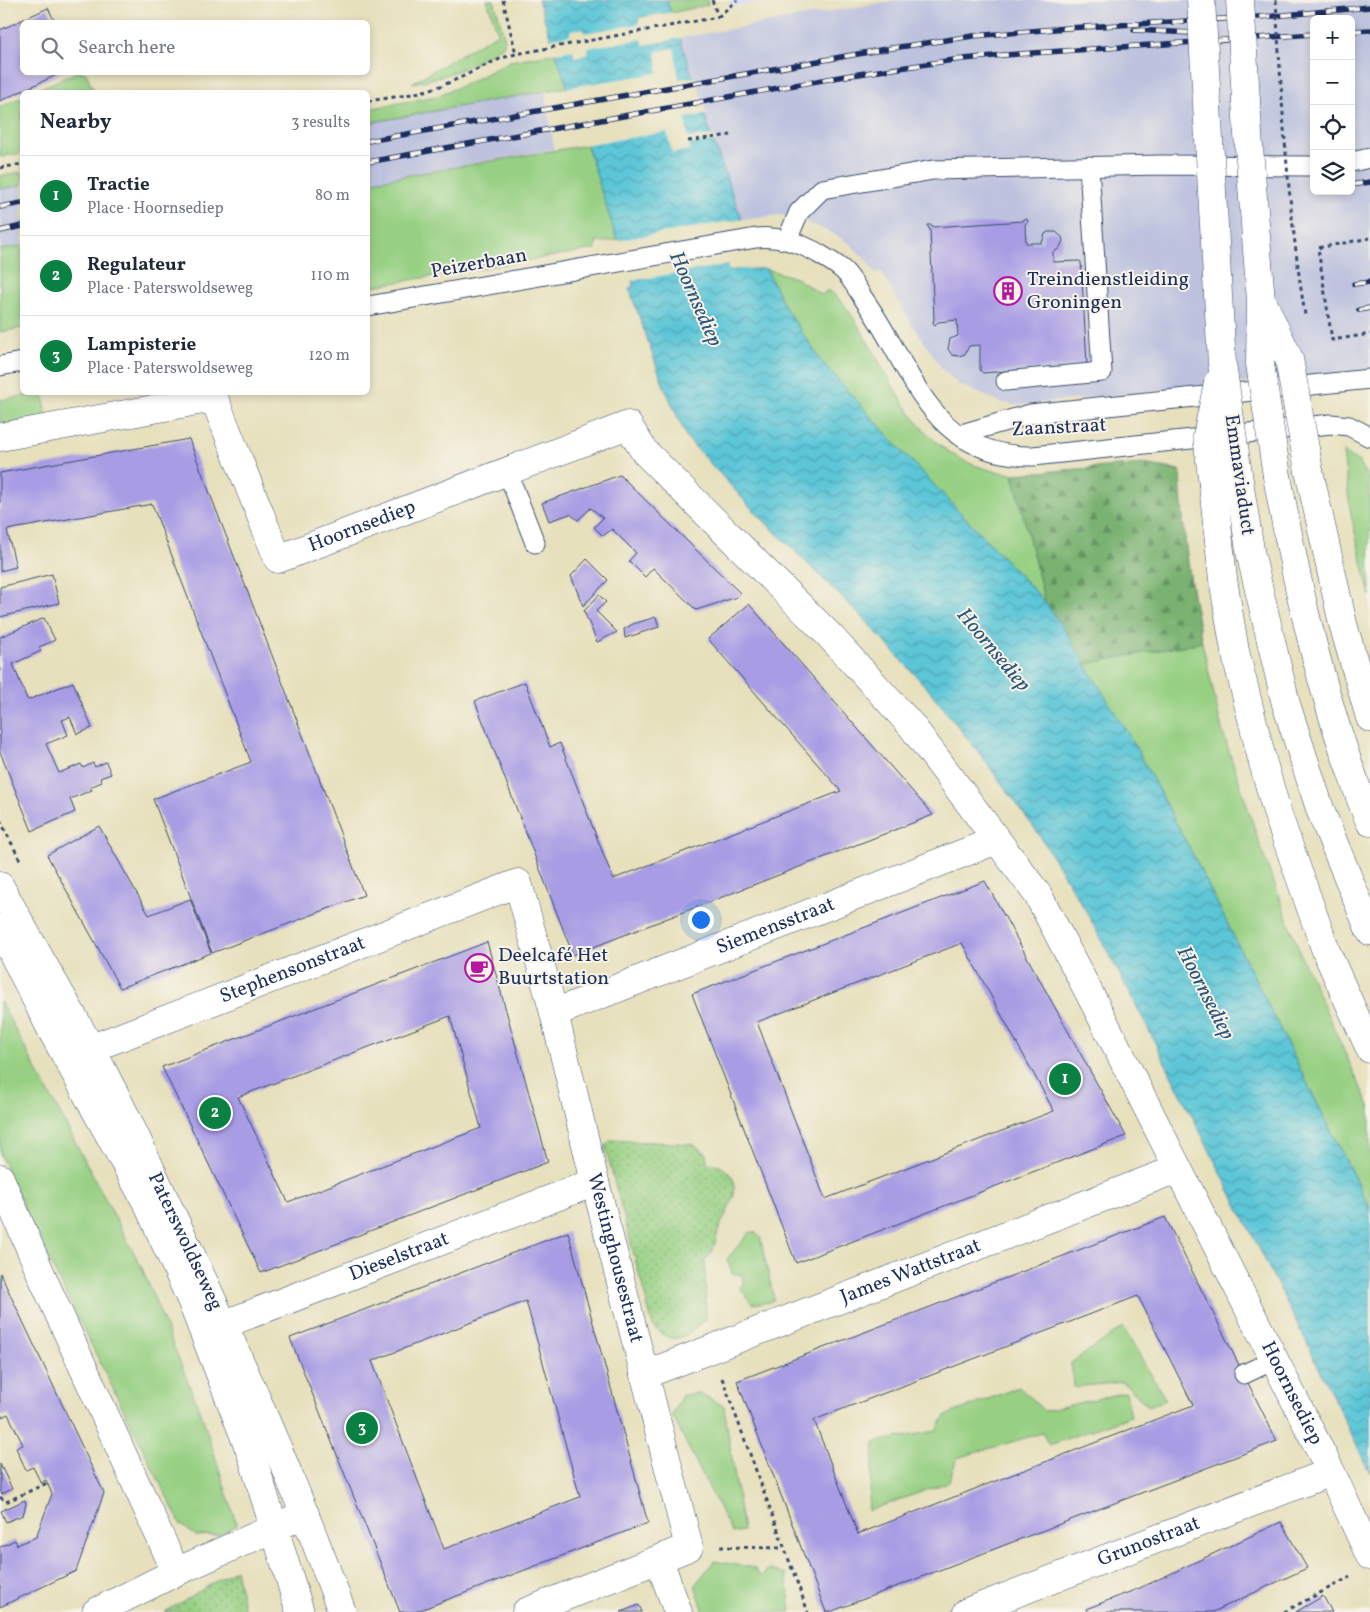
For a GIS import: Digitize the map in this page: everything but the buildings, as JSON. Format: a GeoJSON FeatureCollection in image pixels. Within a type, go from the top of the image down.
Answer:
{"type":"FeatureCollection","features":[{"type":"Feature","properties":{"kind":"street","name":"Emmaviaduct"},"geometry":{"type":"LineString","coordinates":[[1201,0],[1222,364],[1226,483],[1251,556],[1286,704],[1321,812],[1370,931]]}},
{"type":"Feature","properties":{"kind":"street","name":"Emmaviaduct"},"geometry":{"type":"LineString","coordinates":[[1240,0],[1248,134],[1262,301],[1260,364],[1277,476],[1290,546],[1333,719],[1370,822]]}},
{"type":"Feature","properties":{"kind":"street"},"geometry":{"type":"LineString","coordinates":[[1262,301],[1289,359],[1310,471],[1343,624],[1370,718]]}},
{"type":"Feature","properties":{"kind":"street","name":"Hoornsediep"},"geometry":{"type":"LineString","coordinates":[[0,437],[214,398],[278,559],[628,425],[644,451],[828,634],[911,725],[1038,895],[1331,1472],[1361,1566]]}},
{"type":"Feature","properties":{"kind":"street"},"geometry":{"type":"LineString","coordinates":[[1226,483],[1223,579],[1235,651],[1262,763],[1278,815],[1326,951],[1370,1049]]}},
{"type":"Feature","properties":{"kind":"street","name":"Siemensstraat"},"geometry":{"type":"LineString","coordinates":[[554,1013],[998,840]]}},
{"type":"Feature","properties":{"kind":"street","name":"Westinghousestraat"},"geometry":{"type":"LineString","coordinates":[[518,883],[554,1013],[594,1182],[689,1547]]}},
{"type":"Feature","properties":{"kind":"street","name":"Stephensonstraat"},"geometry":{"type":"LineString","coordinates":[[79,1053],[518,883]]}},
{"type":"Feature","properties":{"kind":"street","name":"Paterswoldseweg"},"geometry":{"type":"LineString","coordinates":[[0,886],[73,1014],[79,1053]]}},
{"type":"Feature","properties":{"kind":"street","name":"Paterswoldseweg"},"geometry":{"type":"LineString","coordinates":[[0,928],[79,1053],[122,1109],[214,1329],[300,1612]]}},
{"type":"Feature","properties":{"kind":"street","name":"James Wattstraat"},"geometry":{"type":"LineString","coordinates":[[644,1375],[1177,1169]]}},
{"type":"Feature","properties":{"kind":"street"},"geometry":{"type":"LineString","coordinates":[[0,1178],[44,1281],[176,1572]]}},
{"type":"Feature","properties":{"kind":"street","name":"Dieselstraat"},"geometry":{"type":"LineString","coordinates":[[214,1329],[594,1182]]}},
{"type":"Feature","properties":{"kind":"street","name":"Paterswoldseweg"},"geometry":{"type":"LineString","coordinates":[[214,1329],[266,1419],[342,1612]]}},
{"type":"Feature","properties":{"kind":"street","name":"Grunostraat"},"geometry":{"type":"LineString","coordinates":[[968,1612],[1331,1472]]}},
{"type":"Feature","properties":{"kind":"street"},"geometry":{"type":"LineString","coordinates":[[96,1612],[176,1572],[305,1514]]}},
{"type":"Feature","properties":{"kind":"street"},"geometry":{"type":"LineString","coordinates":[[526,1612],[689,1547]]}},
{"type":"Feature","properties":{"kind":"street"},"geometry":{"type":"LineString","coordinates":[[658,1560],[678,1612]]}},
{"type":"Feature","properties":{"kind":"lane"},"geometry":{"type":"LineString","coordinates":[[1355,161],[1370,158]]}},
{"type":"Feature","properties":{"kind":"lane"},"geometry":{"type":"LineString","coordinates":[[787,240],[800,212],[822,189],[933,170],[1161,164],[1310,166]]}},
{"type":"Feature","properties":{"kind":"lane"},"geometry":{"type":"LineString","coordinates":[[1006,381],[1102,372],[1089,166]]}},
{"type":"Feature","properties":{"kind":"lane","name":"Zaanstraat"},"geometry":{"type":"LineString","coordinates":[[756,238],[787,240],[806,247],[844,270],[870,307],[924,399],[935,414],[958,435],[979,447],[996,453],[1015,456],[1052,454],[1331,424],[1350,426],[1370,437]]}},
{"type":"Feature","properties":{"kind":"lane","name":"Peizerbaan"},"geometry":{"type":"LineString","coordinates":[[370,306],[756,238]]}},
{"type":"Feature","properties":{"kind":"lane"},"geometry":{"type":"LineString","coordinates":[[0,366],[20,362]]}},
{"type":"Feature","properties":{"kind":"lane"},"geometry":{"type":"LineString","coordinates":[[958,435],[1030,414],[1370,379]]}},
{"type":"Feature","properties":{"kind":"lane"},"geometry":{"type":"LineString","coordinates":[[507,471],[535,543]]}},
{"type":"Feature","properties":{"kind":"lane"},"geometry":{"type":"LineString","coordinates":[[1244,1374],[1274,1360]]}},
{"type":"Feature","properties":{"kind":"path"},"geometry":{"type":"LineString","coordinates":[[502,0],[516,54]]}},
{"type":"Feature","properties":{"kind":"path"},"geometry":{"type":"LineString","coordinates":[[712,0],[718,17]]}},
{"type":"Feature","properties":{"kind":"path"},"geometry":{"type":"LineString","coordinates":[[370,101],[435,88],[500,58],[532,50],[718,17],[737,0]]}},
{"type":"Feature","properties":{"kind":"path"},"geometry":{"type":"LineString","coordinates":[[1276,0],[1285,152],[1294,249],[1305,316]]}},
{"type":"Feature","properties":{"kind":"path"},"geometry":{"type":"LineString","coordinates":[[688,141],[731,135]]}},
{"type":"Feature","properties":{"kind":"path"},"geometry":{"type":"LineString","coordinates":[[0,168],[20,164]]}},
{"type":"Feature","properties":{"kind":"path"},"geometry":{"type":"LineString","coordinates":[[1370,238],[1318,248],[1332,340],[1370,334]]}},
{"type":"Feature","properties":{"kind":"path"},"geometry":{"type":"LineString","coordinates":[[712,1349],[808,1612]]}},
{"type":"Feature","properties":{"kind":"path"},"geometry":{"type":"LineString","coordinates":[[0,1497],[6,1502],[47,1483]]}},
{"type":"Feature","properties":{"kind":"path"},"geometry":{"type":"LineString","coordinates":[[689,1547],[784,1548]]}},
{"type":"Feature","properties":{"kind":"path"},"geometry":{"type":"LineString","coordinates":[[1284,1612],[1361,1566]]}},
{"type":"Feature","properties":{"kind":"shaded area"},"geometry":{"type":"Polygon","coordinates":[[[729,0],[774,0],[732,7],[729,0]]]}},
{"type":"Feature","properties":{"kind":"shaded area"},"geometry":{"type":"Polygon","coordinates":[[[897,0],[1370,0],[1370,370],[1019,405],[1002,403],[958,384],[942,369],[902,308],[881,271],[876,273],[850,244],[834,234],[798,218],[779,215],[742,220],[713,141],[680,38],[897,0]]]}},
{"type":"Feature","properties":{"kind":"shaded area"},"geometry":{"type":"Polygon","coordinates":[[[545,91],[554,149],[370,182],[370,123],[545,91]]]}},
{"type":"Feature","properties":{"kind":"shaded area"},"geometry":{"type":"Polygon","coordinates":[[[20,185],[20,246],[0,250],[0,189],[20,185]]]}},
{"type":"Feature","properties":{"kind":"green space"},"geometry":{"type":"Polygon","coordinates":[[[487,0],[494,0],[505,40],[503,46],[460,70],[412,83],[498,33],[487,0]]]}},
{"type":"Feature","properties":{"kind":"green space"},"geometry":{"type":"Polygon","coordinates":[[[667,0],[707,0],[708,5],[671,13],[667,0]]]}},
{"type":"Feature","properties":{"kind":"green space"},"geometry":{"type":"Polygon","coordinates":[[[556,53],[568,87],[370,123],[370,109],[436,96],[464,85],[510,61],[556,53]]]}},
{"type":"Feature","properties":{"kind":"green space"},"geometry":{"type":"Polygon","coordinates":[[[70,75],[87,75],[93,90],[36,90],[70,75]]]}},
{"type":"Feature","properties":{"kind":"green space"},"geometry":{"type":"Polygon","coordinates":[[[20,98],[20,153],[0,157],[0,107],[20,98]]]}},
{"type":"Feature","properties":{"kind":"green space"},"geometry":{"type":"Polygon","coordinates":[[[587,145],[617,240],[595,243],[596,249],[370,287],[370,182],[587,145]]]}},
{"type":"Feature","properties":{"kind":"green space"},"geometry":{"type":"Polygon","coordinates":[[[20,172],[20,185],[0,189],[0,176],[20,172]]]}},
{"type":"Feature","properties":{"kind":"green space"},"geometry":{"type":"Polygon","coordinates":[[[20,246],[20,328],[0,332],[0,250],[20,246]]]}},
{"type":"Feature","properties":{"kind":"green space"},"geometry":{"type":"Polygon","coordinates":[[[766,269],[796,278],[822,295],[828,290],[834,294],[845,305],[892,385],[921,427],[939,444],[959,458],[984,468],[1013,474],[1045,602],[900,449],[821,361],[786,309],[766,269]]]}},
{"type":"Feature","properties":{"kind":"green space"},"geometry":{"type":"Polygon","coordinates":[[[43,395],[47,418],[0,425],[0,400],[43,395]]]}},
{"type":"Feature","properties":{"kind":"green space"},"geometry":{"type":"Polygon","coordinates":[[[1343,452],[1359,462],[1369,479],[1370,596],[1351,515],[1343,452]]]}},
{"type":"Feature","properties":{"kind":"green space"},"geometry":{"type":"Polygon","coordinates":[[[1143,464],[1180,470],[1187,556],[1202,642],[1085,664],[1045,602],[1013,474],[1143,464]]]}},
{"type":"Feature","properties":{"kind":"green space"},"geometry":{"type":"Polygon","coordinates":[[[1202,642],[1222,730],[1263,854],[1302,958],[1370,1108],[1370,1209],[1193,855],[1134,744],[1085,664],[1202,642]]]}},
{"type":"Feature","properties":{"kind":"green space"},"geometry":{"type":"Polygon","coordinates":[[[0,1001],[142,1268],[203,1419],[237,1525],[220,1535],[196,1536],[181,1525],[34,1230],[0,1154],[0,1001]]]}},
{"type":"Feature","properties":{"kind":"green space"},"geometry":{"type":"Polygon","coordinates":[[[611,1140],[692,1144],[706,1153],[707,1163],[713,1163],[727,1171],[735,1184],[732,1200],[719,1229],[713,1249],[705,1260],[706,1319],[680,1338],[668,1337],[653,1326],[605,1146],[611,1140]]]}},
{"type":"Feature","properties":{"kind":"green space"},"geometry":{"type":"Polygon","coordinates":[[[750,1232],[756,1233],[760,1237],[774,1299],[770,1302],[752,1304],[740,1288],[743,1284],[742,1275],[732,1273],[727,1259],[750,1232]]]}},
{"type":"Feature","properties":{"kind":"green space"},"geometry":{"type":"Polygon","coordinates":[[[1123,1327],[1166,1400],[1148,1406],[1123,1382],[1074,1387],[1071,1363],[1123,1327]]]}},
{"type":"Feature","properties":{"kind":"green space"},"geometry":{"type":"Polygon","coordinates":[[[1019,1387],[1044,1411],[1126,1392],[1131,1416],[1049,1445],[1042,1433],[957,1458],[949,1482],[868,1511],[875,1442],[936,1431],[945,1416],[1019,1387]]]}},
{"type":"Feature","properties":{"kind":"green space"},"geometry":{"type":"Polygon","coordinates":[[[699,1393],[724,1406],[743,1531],[732,1533],[672,1415],[682,1395],[699,1393]]]}},
{"type":"Feature","properties":{"kind":"green space"},"geometry":{"type":"Polygon","coordinates":[[[714,1561],[754,1568],[761,1577],[768,1569],[786,1575],[791,1612],[704,1612],[695,1585],[714,1561]]]}},
{"type":"Feature","properties":{"kind":"green space"},"geometry":{"type":"Polygon","coordinates":[[[236,1569],[245,1612],[165,1612],[236,1569]]]}},
{"type":"Feature","properties":{"kind":"water"},"geometry":{"type":"Polygon","coordinates":[[[538,0],[667,0],[671,13],[639,18],[643,44],[680,38],[713,141],[742,220],[722,224],[728,270],[766,269],[786,309],[821,361],[900,449],[1045,602],[1066,632],[1134,744],[1193,855],[1370,1209],[1370,1473],[1307,1343],[1137,1007],[1087,913],[1038,833],[980,754],[928,689],[864,619],[754,511],[687,438],[663,384],[629,288],[633,287],[626,239],[617,240],[538,0]],[[583,28],[570,31],[574,57],[587,55],[583,28]],[[673,48],[657,51],[672,152],[689,150],[673,48]]]}},
{"type":"Feature","properties":{"kind":"pier"},"geometry":{"type":"Polygon","coordinates":[[[673,12],[671,15],[642,20],[645,42],[679,36],[682,38],[643,45],[642,39],[587,48],[587,55],[574,57],[573,50],[553,53],[548,39],[570,35],[570,30],[583,28],[584,33],[639,24],[639,18],[673,12]],[[581,31],[572,33],[576,54],[585,53],[581,31]]]}},
{"type":"Feature","properties":{"kind":"pier"},"geometry":{"type":"Polygon","coordinates":[[[674,48],[679,79],[695,77],[707,114],[685,118],[688,138],[713,135],[716,141],[689,144],[690,150],[672,153],[667,132],[584,145],[565,88],[658,73],[656,51],[674,48]],[[672,51],[659,53],[674,150],[687,148],[672,51]]]}},
{"type":"Feature","properties":{"kind":"pier"},"geometry":{"type":"Polygon","coordinates":[[[744,219],[742,222],[725,225],[730,267],[760,265],[761,268],[728,270],[727,265],[629,281],[624,241],[616,243],[614,241],[744,219]]]}},
{"type":"Feature","properties":{"kind":"railway"},"geometry":{"type":"LineString","coordinates":[[370,141],[886,49],[973,36],[1067,28],[1274,16],[1370,7]]}},
{"type":"Feature","properties":{"kind":"railway"},"geometry":{"type":"LineString","coordinates":[[1134,30],[1211,34]]}},
{"type":"Feature","properties":{"kind":"railway"},"geometry":{"type":"LineString","coordinates":[[1355,31],[1370,30]]}},
{"type":"Feature","properties":{"kind":"railway"},"geometry":{"type":"LineString","coordinates":[[370,162],[845,76],[954,60],[1310,34]]}},
{"type":"Feature","properties":{"kind":"railway"},"geometry":{"type":"LineString","coordinates":[[1355,184],[1370,182]]}},
{"type":"Feature","properties":{"kind":"railway"},"geometry":{"type":"LineString","coordinates":[[0,207],[20,203]]}},
{"type":"Feature","properties":{"kind":"railway"},"geometry":{"type":"LineString","coordinates":[[0,231],[20,226]]}},
{"type":"Feature","properties":{"kind":"railway"},"geometry":{"type":"LineString","coordinates":[[1354,284],[1370,282]]}},
{"type":"Feature","properties":{"kind":"railway"},"geometry":{"type":"LineString","coordinates":[[1359,310],[1370,308]]}},
{"type":"Feature","properties":{"kind":"place","name":"Treindienstleiding Groningen"},"geometry":{"type":"Point","coordinates":[1008,291]}},
{"type":"Feature","properties":{"kind":"place","name":"Deelcafé Het Buurtstation"},"geometry":{"type":"Point","coordinates":[479,968]}},
{"type":"Feature","properties":{"kind":"place","name":"Tractie"},"geometry":{"type":"Point","coordinates":[1065,1079]}},
{"type":"Feature","properties":{"kind":"place","name":"Regulateur"},"geometry":{"type":"Point","coordinates":[215,1113]}},
{"type":"Feature","properties":{"kind":"place","name":"Lampisterie"},"geometry":{"type":"Point","coordinates":[362,1428]}}]}
